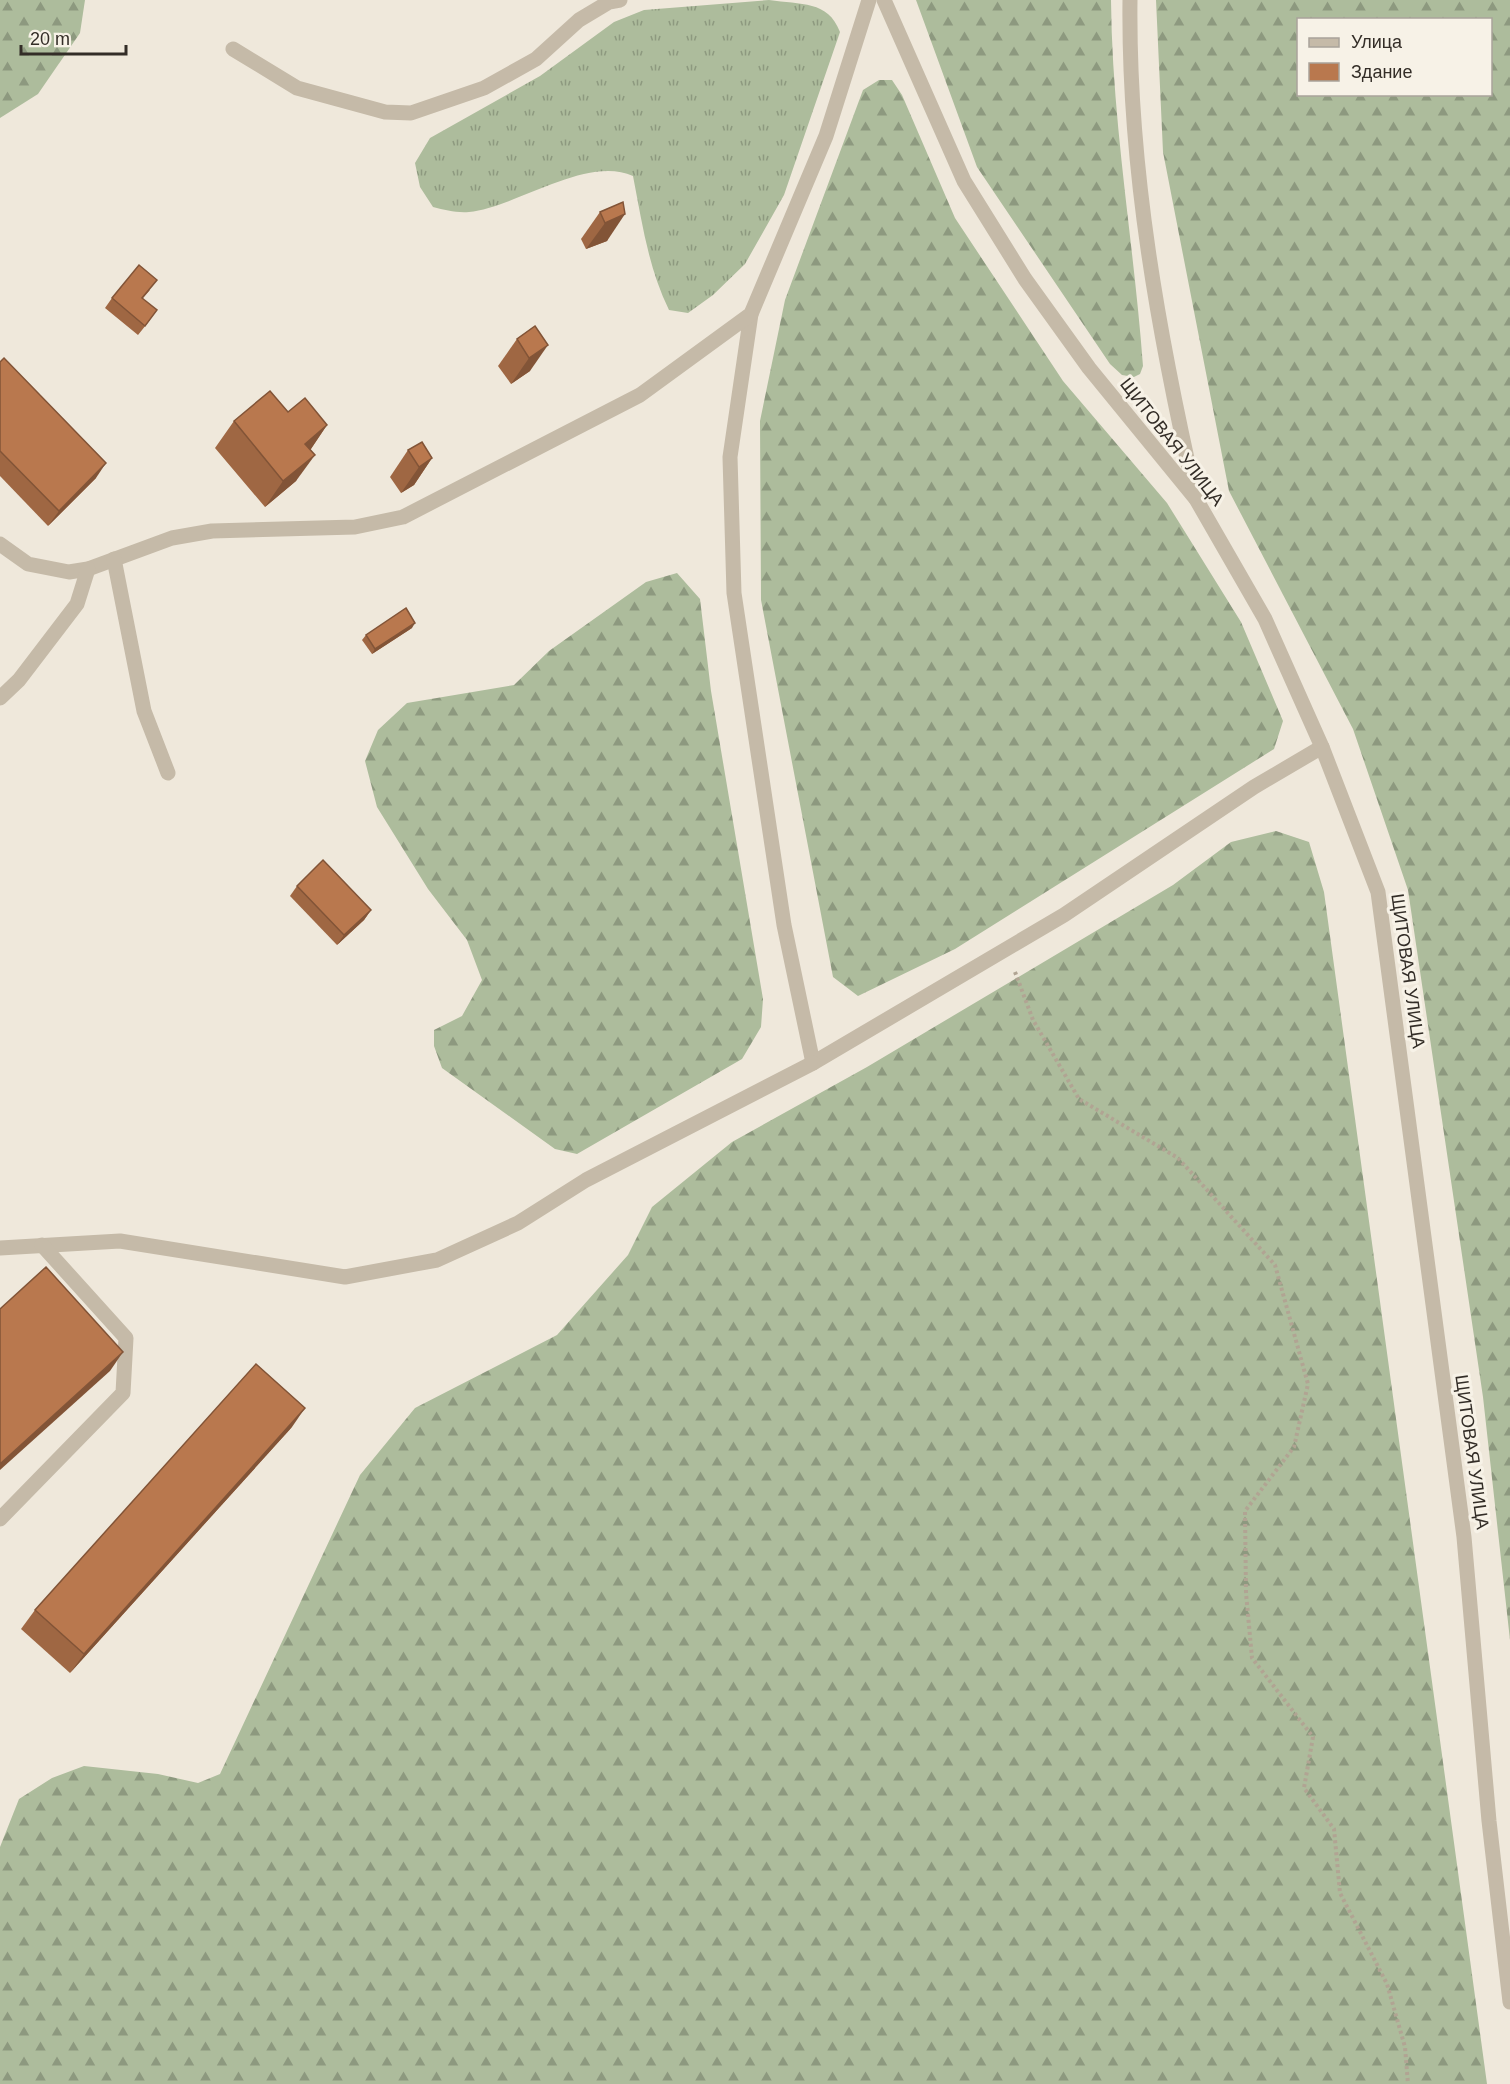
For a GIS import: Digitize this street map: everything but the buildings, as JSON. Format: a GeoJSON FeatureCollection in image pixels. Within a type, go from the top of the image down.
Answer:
{"type":"FeatureCollection","features":[{"type":"Feature","properties":{"kind":"street"},"geometry":{"type":"LineString","coordinates":[[233,49],[297,88],[386,112],[411,113],[483,88],[510,74],[536,59],[579,20],[609,2],[620,0]]}},
{"type":"Feature","properties":{"kind":"street"},"geometry":{"type":"LineString","coordinates":[[813,1063],[784,925],[734,593],[730,457],[751,314],[825,136],[870,0]]}},
{"type":"Feature","properties":{"kind":"street","name":"ЩИТОВАЯ УЛИЦА"},"geometry":{"type":"LineString","coordinates":[[884,0],[970,191],[1025,279],[1089,368],[1196,499],[1265,619],[1322,747],[1378,892],[1464,1537],[1489,1821],[1510,2002]]}},
{"type":"Feature","properties":{"kind":"street"},"geometry":{"type":"LineString","coordinates":[[1130,0],[1129,53],[1137,169],[1176,412],[1196,499]]}},
{"type":"Feature","properties":{"kind":"street"},"geometry":{"type":"LineString","coordinates":[[0,544],[28,564],[69,572],[88,569],[172,538],[212,531],[355,527],[403,517],[640,395],[751,314]]}},
{"type":"Feature","properties":{"kind":"street"},"geometry":{"type":"LineString","coordinates":[[114,559],[144,711],[168,773]]}},
{"type":"Feature","properties":{"kind":"street"},"geometry":{"type":"LineString","coordinates":[[0,698],[19,680],[77,604],[88,569]]}},
{"type":"Feature","properties":{"kind":"street"},"geometry":{"type":"LineString","coordinates":[[0,1248],[120,1241],[345,1277],[437,1260],[518,1224],[586,1180],[813,1063],[1064,915],[1254,787],[1322,747]]}},
{"type":"Feature","properties":{"kind":"street"},"geometry":{"type":"LineString","coordinates":[[0,1519],[123,1393],[126,1338],[42,1245]]}},
{"type":"Feature","properties":{"kind":"path"},"geometry":{"type":"LineString","coordinates":[[1006,949],[1033,1020],[1079,1099],[1178,1158],[1275,1265],[1308,1384],[1294,1447],[1245,1511],[1246,1593],[1252,1658],[1313,1737],[1304,1788],[1334,1829],[1340,1893],[1387,1984],[1405,2047],[1408,2084]]}},
{"type":"Feature","properties":{"kind":"green space"},"geometry":{"type":"Polygon","coordinates":[[[0,0],[85,0],[80,33],[38,94],[0,118],[0,0]]]}},
{"type":"Feature","properties":{"kind":"green space"},"geometry":{"type":"Polygon","coordinates":[[[769,0],[821,9],[835,22],[840,32],[784,195],[745,264],[713,295],[688,313],[669,310],[662,294],[646,244],[633,176],[614,171],[594,172],[573,177],[507,202],[469,212],[455,212],[433,207],[420,187],[415,163],[430,138],[540,76],[614,22],[644,10],[769,0]]]}},
{"type":"Feature","properties":{"kind":"green space"},"geometry":{"type":"Polygon","coordinates":[[[916,0],[1111,0],[1119,138],[1143,366],[1140,374],[1134,377],[1122,375],[1110,364],[977,167],[916,0]]]}},
{"type":"Feature","properties":{"kind":"green space"},"geometry":{"type":"Polygon","coordinates":[[[1156,0],[1510,0],[1510,1640],[1483,1397],[1408,890],[1353,729],[1229,491],[1163,152],[1156,0]]]}},
{"type":"Feature","properties":{"kind":"green space"},"geometry":{"type":"Polygon","coordinates":[[[879,80],[892,80],[902,95],[955,218],[1063,381],[1167,503],[1241,622],[1283,721],[1274,749],[955,949],[858,996],[833,977],[761,600],[760,421],[785,300],[863,90],[879,80]]]}},
{"type":"Feature","properties":{"kind":"green space"},"geometry":{"type":"Polygon","coordinates":[[[677,573],[700,599],[711,691],[763,999],[761,1027],[742,1059],[577,1154],[555,1149],[442,1068],[434,1046],[434,1030],[462,1016],[482,980],[467,940],[428,889],[377,807],[365,761],[378,730],[407,703],[514,685],[549,651],[646,582],[677,573]]]}},
{"type":"Feature","properties":{"kind":"green space"},"geometry":{"type":"Polygon","coordinates":[[[1276,831],[1309,842],[1324,892],[1487,2084],[0,2084],[0,1847],[19,1799],[52,1778],[84,1766],[158,1774],[198,1783],[220,1774],[360,1475],[415,1408],[557,1335],[628,1255],[652,1207],[732,1142],[867,1067],[1173,885],[1231,842],[1276,831]]]}}]}
